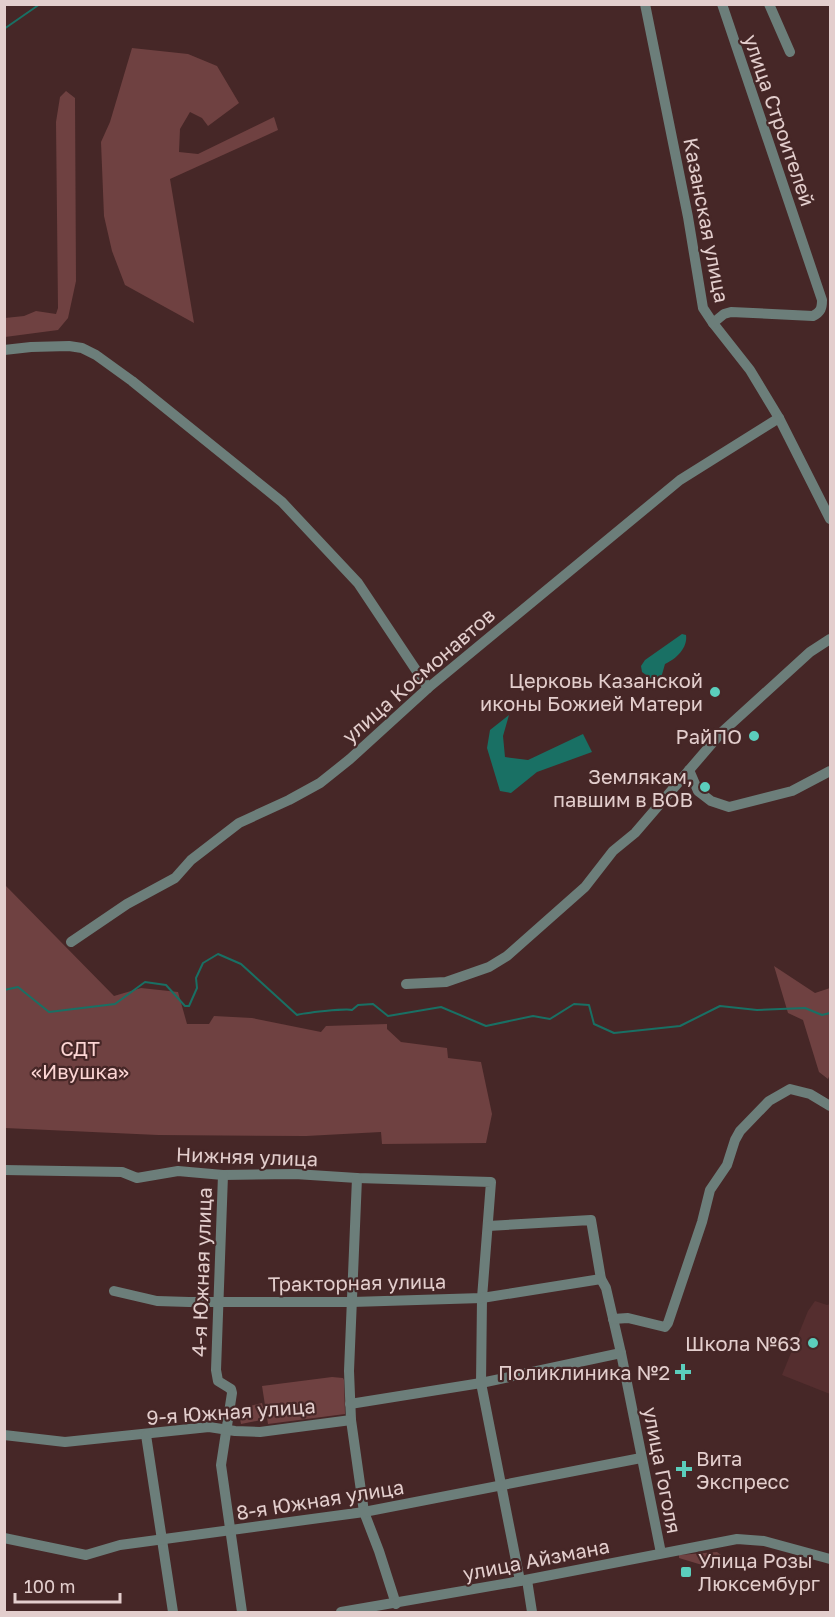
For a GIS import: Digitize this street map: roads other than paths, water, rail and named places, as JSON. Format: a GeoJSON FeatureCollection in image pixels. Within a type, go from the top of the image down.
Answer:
{"type":"FeatureCollection","features":[{"type":"Feature","properties":{"kind":"street","name":"Казанская улица"},"geometry":{"type":"LineString","coordinates":[[645,4],[688,217],[703,308],[712,323],[750,370],[779,418],[831,519]]}},
{"type":"Feature","properties":{"kind":"street","name":"улица Строителей"},"geometry":{"type":"LineString","coordinates":[[712,323],[731,312],[813,315],[819,314],[822,309],[822,300],[722,4]]}},
{"type":"Feature","properties":{"kind":"street"},"geometry":{"type":"LineString","coordinates":[[769,4],[790,52]]}},
{"type":"Feature","properties":{"kind":"street"},"geometry":{"type":"LineString","coordinates":[[4,350],[69,346],[82,348],[96,355],[132,381],[282,502],[358,583],[428,688]]}},
{"type":"Feature","properties":{"kind":"street","name":"улица Космонавтов"},"geometry":{"type":"LineString","coordinates":[[71,942],[127,904],[175,878],[191,860],[239,823],[320,783],[428,688],[680,480],[779,418]]}},
{"type":"Feature","properties":{"kind":"street"},"geometry":{"type":"LineString","coordinates":[[406,984],[446,982],[489,967],[507,956],[585,887],[612,851],[635,833],[721,733],[810,652],[831,639]]}},
{"type":"Feature","properties":{"kind":"street"},"geometry":{"type":"LineString","coordinates":[[689,770],[698,791],[711,801],[729,807],[792,792],[831,771]]}},
{"type":"Feature","properties":{"kind":"street"},"geometry":{"type":"LineString","coordinates":[[614,1319],[628,1318],[665,1327],[668,1323],[702,1222],[710,1190],[727,1165],[737,1135],[769,1101],[784,1091],[796,1089],[821,1098],[831,1106]]}},
{"type":"Feature","properties":{"kind":"street","name":"Нижняя улица"},"geometry":{"type":"LineString","coordinates":[[4,1170],[122,1172],[137,1178],[178,1171],[223,1175],[295,1174],[491,1182],[488,1226]]}},
{"type":"Feature","properties":{"kind":"street","name":"4-я Южная улица"},"geometry":{"type":"LineString","coordinates":[[223,1175],[217,1377],[218,1381],[231,1389],[232,1393],[221,1465],[242,1612]]}},
{"type":"Feature","properties":{"kind":"street"},"geometry":{"type":"LineString","coordinates":[[357,1178],[352,1302],[351,1420],[364,1512],[380,1551],[396,1604]]}},
{"type":"Feature","properties":{"kind":"street","name":"улица Гоголя"},"geometry":{"type":"LineString","coordinates":[[488,1226],[591,1220],[601,1279],[606,1288],[614,1319],[661,1553]]}},
{"type":"Feature","properties":{"kind":"street"},"geometry":{"type":"LineString","coordinates":[[488,1226],[482,1298],[481,1383],[500,1486],[532,1612]]}},
{"type":"Feature","properties":{"kind":"street","name":"Тракторная улица"},"geometry":{"type":"LineString","coordinates":[[114,1291],[157,1301],[352,1302],[482,1298],[601,1279]]}},
{"type":"Feature","properties":{"kind":"street"},"geometry":{"type":"LineString","coordinates":[[350,1404],[481,1383],[621,1353]]}},
{"type":"Feature","properties":{"kind":"street","name":"9-я Южная улица"},"geometry":{"type":"LineString","coordinates":[[4,1436],[65,1442],[209,1427],[260,1432],[351,1420]]}},
{"type":"Feature","properties":{"kind":"street"},"geometry":{"type":"LineString","coordinates":[[146,1435],[172,1612]]}},
{"type":"Feature","properties":{"kind":"street","name":"8-я Южная улица"},"geometry":{"type":"LineString","coordinates":[[4,1539],[86,1556],[120,1545],[364,1512],[641,1458]]}},
{"type":"Feature","properties":{"kind":"street","name":"улица Айзмана"},"geometry":{"type":"LineString","coordinates":[[341,1612],[380,1609],[396,1604],[737,1539],[764,1542],[831,1559]]}},
{"type":"Feature","properties":{"kind":"water"},"geometry":{"type":"Polygon","coordinates":[[[682,634],[686,635],[683,649],[665,664],[661,678],[656,682],[642,672],[641,666],[645,660],[682,634]]]}},
{"type":"Feature","properties":{"kind":"water"},"geometry":{"type":"Polygon","coordinates":[[[509,715],[503,736],[505,757],[528,760],[583,734],[592,752],[537,772],[511,793],[500,791],[487,748],[490,730],[509,715]]]}},
{"type":"Feature","properties":{"kind":"waterway"},"geometry":{"type":"LineString","coordinates":[[4,29],[40,4]]}},
{"type":"Feature","properties":{"kind":"waterway"},"geometry":{"type":"LineString","coordinates":[[4,990],[18,987],[49,1012],[115,1004],[145,982],[166,985],[185,1006],[189,1006],[197,988],[196,978],[203,963],[218,954],[241,964],[297,1015],[352,1010],[358,1005],[373,1004],[388,1016],[441,1007],[486,1026],[533,1016],[550,1019],[574,1004],[589,1005],[594,1024],[614,1033],[680,1026],[720,1006],[757,1010],[805,1008],[822,1015],[830,1013]]}},
{"type":"Feature","properties":{"kind":"place","name":"Церковь Казанской иконы Божией Матери"},"geometry":{"type":"Point","coordinates":[715,692]}},
{"type":"Feature","properties":{"kind":"place","name":"РайПО"},"geometry":{"type":"Point","coordinates":[754,736]}},
{"type":"Feature","properties":{"kind":"place","name":"Землякам, павшим в ВОВ"},"geometry":{"type":"Point","coordinates":[705,787]}},
{"type":"Feature","properties":{"kind":"place","name":"Школа №63"},"geometry":{"type":"Point","coordinates":[813,1343]}},
{"type":"Feature","properties":{"kind":"place","name":"Поликлиника №2"},"geometry":{"type":"Point","coordinates":[683,1372]}},
{"type":"Feature","properties":{"kind":"place","name":"Вита Экспресс"},"geometry":{"type":"Point","coordinates":[684,1469]}},
{"type":"Feature","properties":{"kind":"place","name":"Улица Розы Люксембург"},"geometry":{"type":"Point","coordinates":[686,1572]}},
{"type":"Feature","properties":{"kind":"park label","name":"СДТ «Ивушка»"},"geometry":{"type":"Point","coordinates":[80,1060]}}]}
